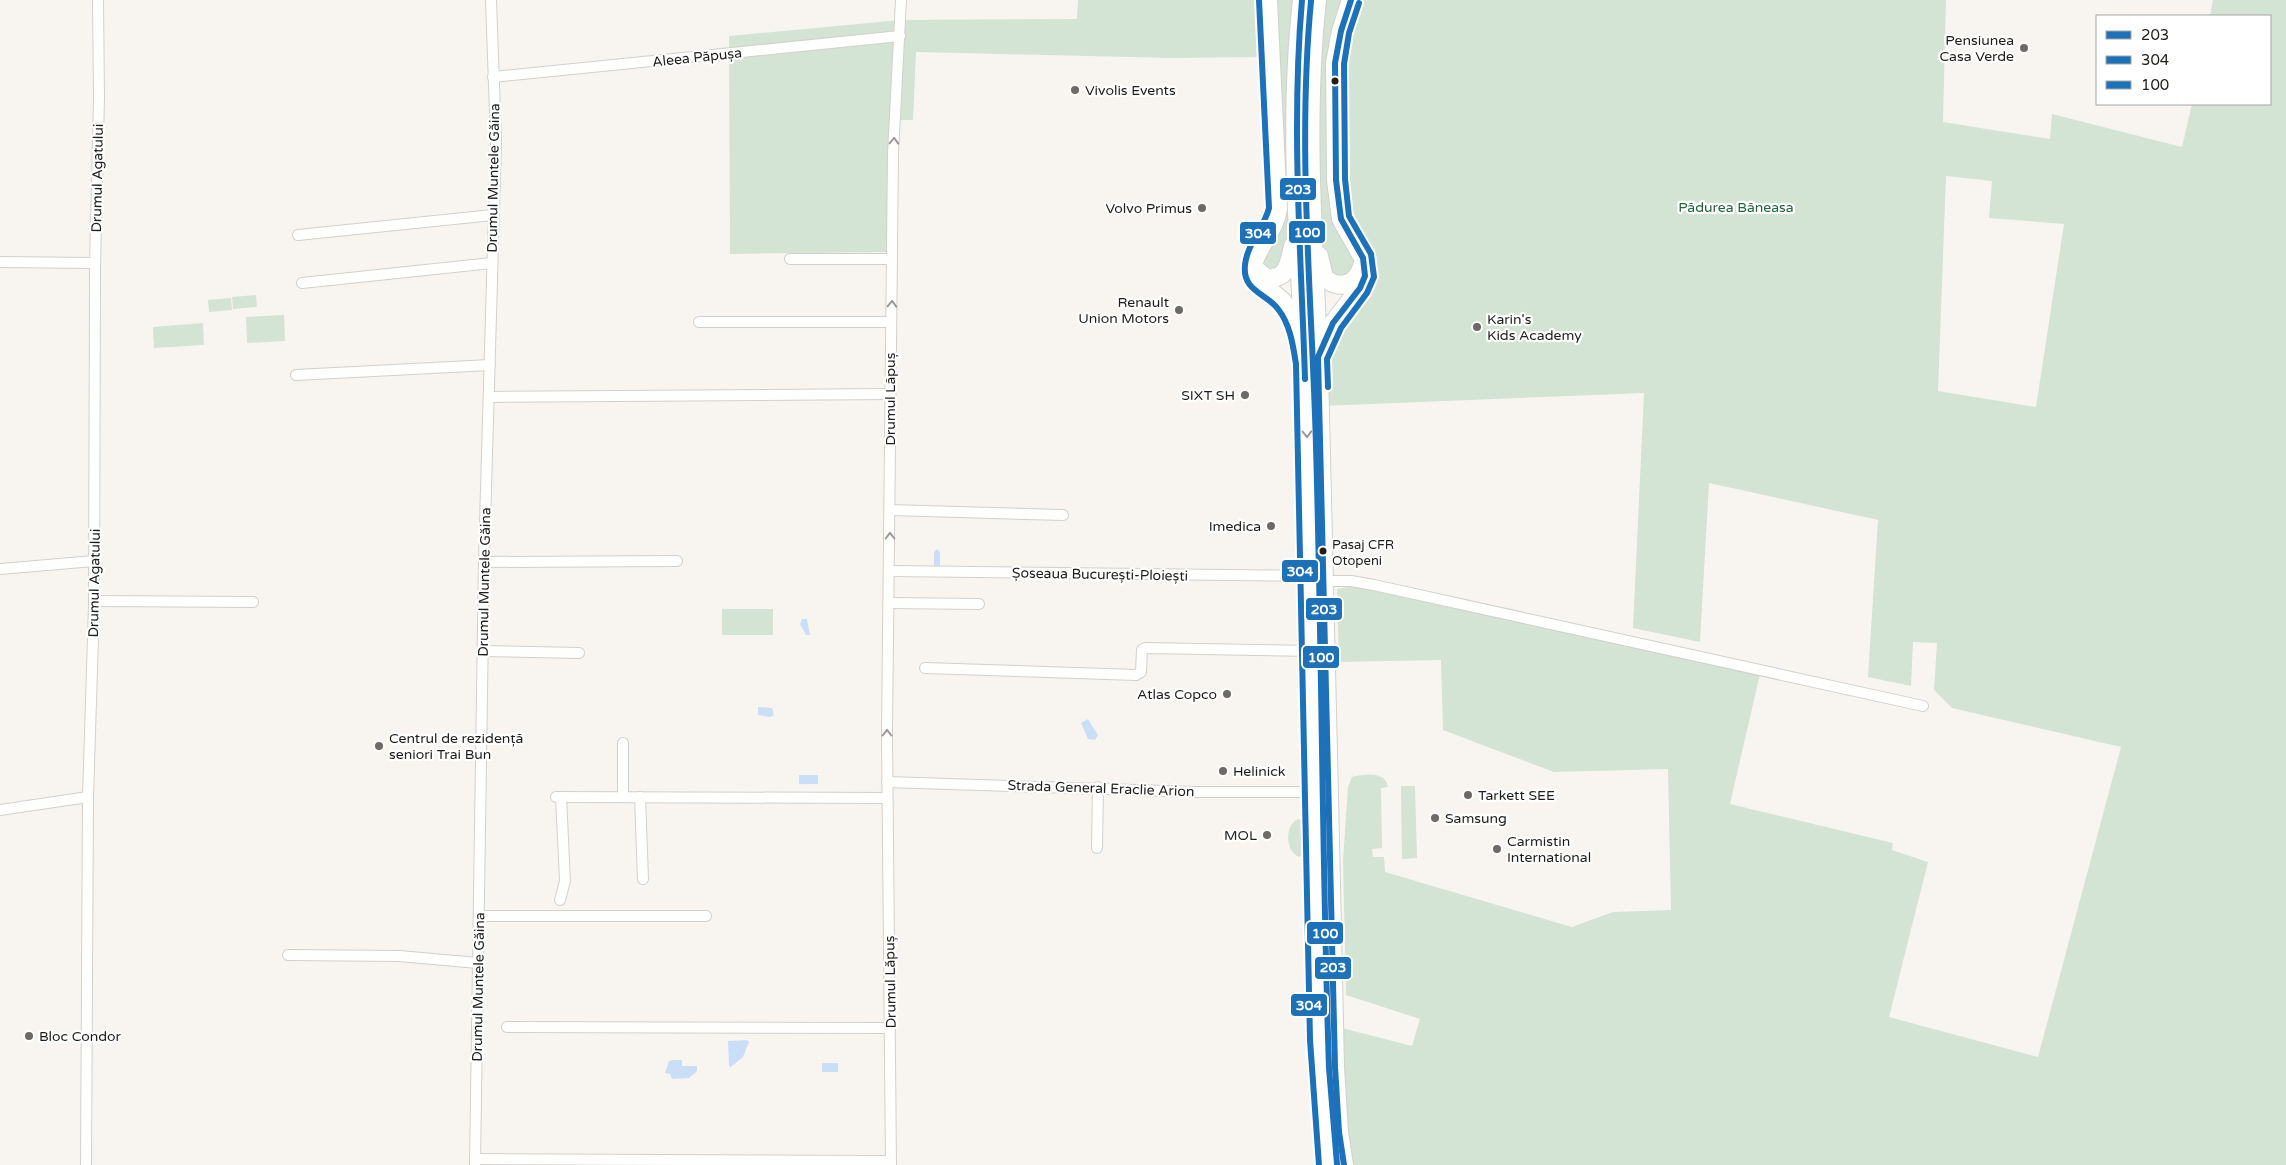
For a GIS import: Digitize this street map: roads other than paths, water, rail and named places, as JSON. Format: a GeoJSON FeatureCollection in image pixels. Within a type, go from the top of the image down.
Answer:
{"type":"FeatureCollection","features":[{"type":"Feature","properties":{"kind":"highway"},"geometry":{"type":"LineString","coordinates":[[1268,0],[1278,209],[1274,226],[1257,254],[1252,273],[1256,280],[1280,298],[1288,308],[1311,355]]}},
{"type":"Feature","properties":{"kind":"highway"},"geometry":{"type":"LineString","coordinates":[[1302,0],[1295,92],[1304,202],[1311,355],[1335,1067],[1339,1132],[1344,1165]]}},
{"type":"Feature","properties":{"kind":"highway"},"geometry":{"type":"LineString","coordinates":[[1304,202],[1317,0]]}},
{"type":"Feature","properties":{"kind":"highway"},"geometry":{"type":"LineString","coordinates":[[1311,355],[1364,282],[1366,270],[1363,258],[1341,219],[1336,180],[1335,63],[1341,31],[1351,0]]}},
{"type":"Feature","properties":{"kind":"highway"},"geometry":{"type":"LineString","coordinates":[[1253,265],[1258,273],[1266,278],[1272,279],[1283,275],[1305,226]]}},
{"type":"Feature","properties":{"kind":"highway"},"geometry":{"type":"LineString","coordinates":[[1305,226],[1324,277],[1332,283],[1342,285],[1353,282],[1360,272],[1363,258]]}},
{"type":"Feature","properties":{"kind":"highway"},"geometry":{"type":"LineString","coordinates":[[1318,579],[1312,651],[1314,792],[1320,1065],[1328,1165]]}},
{"type":"Feature","properties":{"kind":"street","name":"Drumul Agatului"},"geometry":{"type":"LineString","coordinates":[[86,1165],[88,797],[94,601],[95,263],[99,97],[98,0]]}},
{"type":"Feature","properties":{"kind":"street","name":"Drumul Muntele Găina"},"geometry":{"type":"LineString","coordinates":[[475,1162],[484,562],[496,141],[491,0]]}},
{"type":"Feature","properties":{"kind":"street","name":"Drumul Lăpuș"},"geometry":{"type":"LineString","coordinates":[[891,1163],[887,782],[890,394],[893,154],[900,36],[900,0]]}},
{"type":"Feature","properties":{"kind":"street","name":"Aleea Păpușa"},"geometry":{"type":"LineString","coordinates":[[493,76],[900,36]]}},
{"type":"Feature","properties":{"kind":"street"},"geometry":{"type":"LineString","coordinates":[[298,235],[493,215]]}},
{"type":"Feature","properties":{"kind":"street"},"geometry":{"type":"LineString","coordinates":[[790,259],[892,259]]}},
{"type":"Feature","properties":{"kind":"street"},"geometry":{"type":"LineString","coordinates":[[0,262],[95,263]]}},
{"type":"Feature","properties":{"kind":"street"},"geometry":{"type":"LineString","coordinates":[[302,283],[492,263]]}},
{"type":"Feature","properties":{"kind":"street"},"geometry":{"type":"LineString","coordinates":[[699,322],[891,322]]}},
{"type":"Feature","properties":{"kind":"street"},"geometry":{"type":"LineString","coordinates":[[296,375],[490,365]]}},
{"type":"Feature","properties":{"kind":"street"},"geometry":{"type":"LineString","coordinates":[[489,397],[890,394]]}},
{"type":"Feature","properties":{"kind":"street"},"geometry":{"type":"LineString","coordinates":[[890,510],[1063,515]]}},
{"type":"Feature","properties":{"kind":"street"},"geometry":{"type":"LineString","coordinates":[[0,569],[94,561]]}},
{"type":"Feature","properties":{"kind":"street"},"geometry":{"type":"LineString","coordinates":[[484,562],[677,561]]}},
{"type":"Feature","properties":{"kind":"street","name":"Șoseaua București-Ploiești"},"geometry":{"type":"LineString","coordinates":[[890,571],[1318,579],[1374,585],[1923,706]]}},
{"type":"Feature","properties":{"kind":"street"},"geometry":{"type":"LineString","coordinates":[[94,601],[252,602]]}},
{"type":"Feature","properties":{"kind":"street"},"geometry":{"type":"LineString","coordinates":[[889,603],[979,604]]}},
{"type":"Feature","properties":{"kind":"street"},"geometry":{"type":"LineString","coordinates":[[926,668],[1136,675],[1141,672],[1142,650],[1147,647],[1312,651]]}},
{"type":"Feature","properties":{"kind":"street"},"geometry":{"type":"LineString","coordinates":[[483,651],[579,653]]}},
{"type":"Feature","properties":{"kind":"street"},"geometry":{"type":"LineString","coordinates":[[622,744],[623,797]]}},
{"type":"Feature","properties":{"kind":"street","name":"Strada General Eraclie Arion"},"geometry":{"type":"LineString","coordinates":[[887,782],[1098,787],[1197,792],[1314,792]]}},
{"type":"Feature","properties":{"kind":"street"},"geometry":{"type":"LineString","coordinates":[[1097,848],[1098,787]]}},
{"type":"Feature","properties":{"kind":"street"},"geometry":{"type":"LineString","coordinates":[[0,810],[88,797]]}},
{"type":"Feature","properties":{"kind":"street"},"geometry":{"type":"LineString","coordinates":[[560,900],[565,881],[559,797],[888,798]]}},
{"type":"Feature","properties":{"kind":"street"},"geometry":{"type":"LineString","coordinates":[[640,797],[643,879]]}},
{"type":"Feature","properties":{"kind":"street"},"geometry":{"type":"LineString","coordinates":[[479,916],[706,916]]}},
{"type":"Feature","properties":{"kind":"street"},"geometry":{"type":"LineString","coordinates":[[288,955],[399,956],[478,964]]}},
{"type":"Feature","properties":{"kind":"street"},"geometry":{"type":"LineString","coordinates":[[507,1027],[890,1028]]}},
{"type":"Feature","properties":{"kind":"street"},"geometry":{"type":"LineString","coordinates":[[475,1162],[891,1163]]}},
{"type":"Feature","properties":{"kind":"water"},"geometry":{"type":"Polygon","coordinates":[[[937,549],[940,552],[940,566],[934,566],[934,552],[937,549]]]}},
{"type":"Feature","properties":{"kind":"water"},"geometry":{"type":"Polygon","coordinates":[[[802,619],[807,619],[810,635],[806,635],[800,624],[802,619]]]}},
{"type":"Feature","properties":{"kind":"water"},"geometry":{"type":"Polygon","coordinates":[[[758,707],[772,708],[774,715],[770,717],[758,715],[758,707]]]}},
{"type":"Feature","properties":{"kind":"water"},"geometry":{"type":"Polygon","coordinates":[[[1088,719],[1098,735],[1095,740],[1088,739],[1081,723],[1088,719]]]}},
{"type":"Feature","properties":{"kind":"water"},"geometry":{"type":"Polygon","coordinates":[[[799,775],[818,775],[818,784],[799,784],[799,775]]]}},
{"type":"Feature","properties":{"kind":"water"},"geometry":{"type":"Polygon","coordinates":[[[747,1040],[749,1042],[743,1057],[731,1067],[729,1066],[728,1041],[747,1040]]]}},
{"type":"Feature","properties":{"kind":"water"},"geometry":{"type":"Polygon","coordinates":[[[682,1060],[682,1066],[697,1066],[697,1071],[689,1078],[672,1079],[670,1074],[665,1073],[669,1061],[682,1060]]]}},
{"type":"Feature","properties":{"kind":"water"},"geometry":{"type":"Polygon","coordinates":[[[822,1063],[838,1063],[838,1072],[822,1072],[822,1063]]]}},
{"type":"Feature","properties":{"kind":"place","name":"Pensiunea Casa Verde"},"geometry":{"type":"Point","coordinates":[2024,48]}},
{"type":"Feature","properties":{"kind":"place","name":"Vivolis Events"},"geometry":{"type":"Point","coordinates":[1075,90]}},
{"type":"Feature","properties":{"kind":"place","name":"Volvo Primus"},"geometry":{"type":"Point","coordinates":[1202,208]}},
{"type":"Feature","properties":{"kind":"place","name":"Renault Union Motors"},"geometry":{"type":"Point","coordinates":[1179,310]}},
{"type":"Feature","properties":{"kind":"place","name":"Karin's Kids Academy"},"geometry":{"type":"Point","coordinates":[1477,327]}},
{"type":"Feature","properties":{"kind":"place","name":"SIXT SH"},"geometry":{"type":"Point","coordinates":[1245,395]}},
{"type":"Feature","properties":{"kind":"place","name":"Imedica"},"geometry":{"type":"Point","coordinates":[1271,526]}},
{"type":"Feature","properties":{"kind":"place","name":"Pasaj CFR Otopeni"},"geometry":{"type":"Point","coordinates":[1323,551]}},
{"type":"Feature","properties":{"kind":"place","name":"Atlas Copco"},"geometry":{"type":"Point","coordinates":[1227,694]}},
{"type":"Feature","properties":{"kind":"place","name":"Centrul de rezidență seniori Trai Bun"},"geometry":{"type":"Point","coordinates":[379,746]}},
{"type":"Feature","properties":{"kind":"place","name":"Helinick"},"geometry":{"type":"Point","coordinates":[1223,771]}},
{"type":"Feature","properties":{"kind":"place","name":"Tarkett SEE"},"geometry":{"type":"Point","coordinates":[1468,795]}},
{"type":"Feature","properties":{"kind":"place","name":"Samsung"},"geometry":{"type":"Point","coordinates":[1435,818]}},
{"type":"Feature","properties":{"kind":"place","name":"MOL"},"geometry":{"type":"Point","coordinates":[1267,835]}},
{"type":"Feature","properties":{"kind":"place","name":"Carmistin International"},"geometry":{"type":"Point","coordinates":[1497,849]}},
{"type":"Feature","properties":{"kind":"place","name":"Bloc Condor"},"geometry":{"type":"Point","coordinates":[29,1036]}},
{"type":"Feature","properties":{"kind":"park label","name":"Pădurea Băneasa"},"geometry":{"type":"Point","coordinates":[1736,207]}}]}
